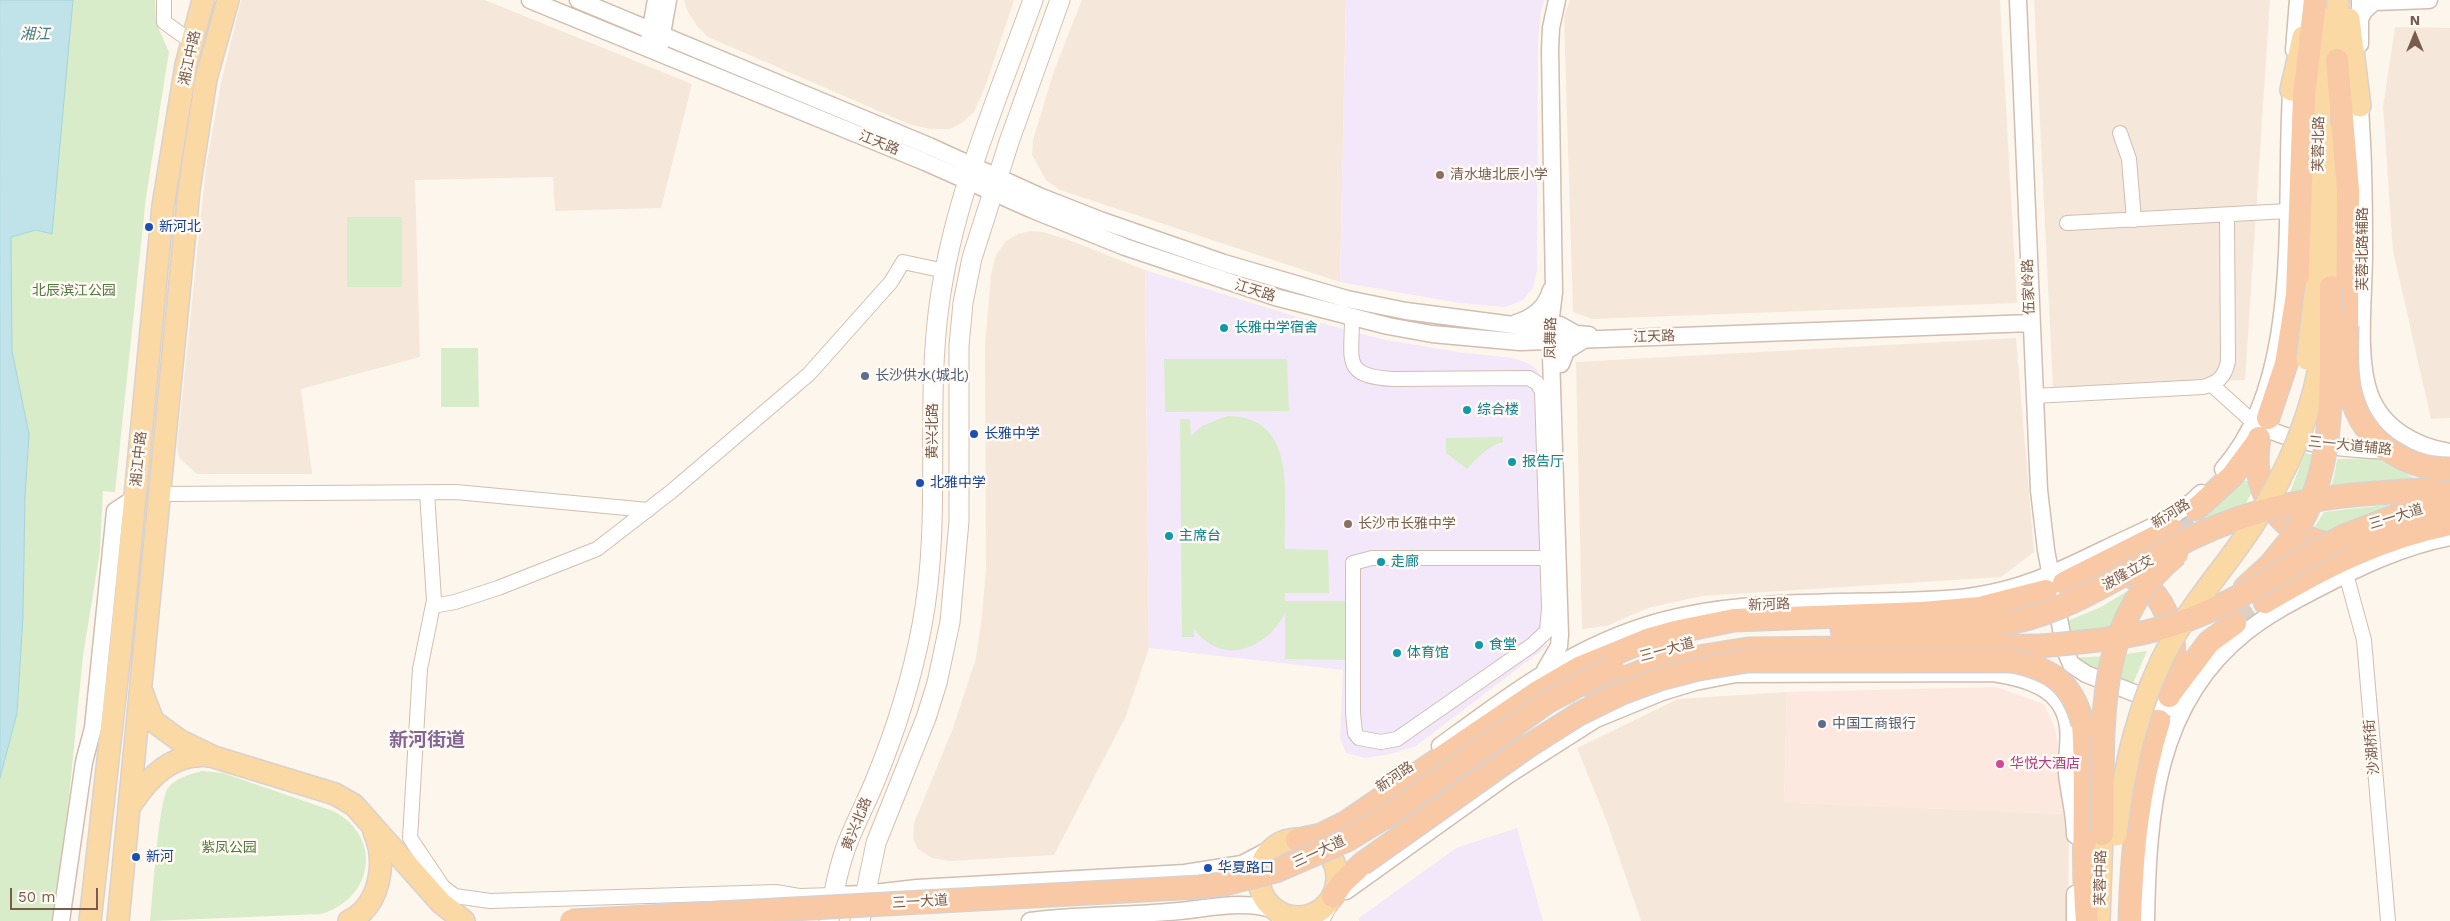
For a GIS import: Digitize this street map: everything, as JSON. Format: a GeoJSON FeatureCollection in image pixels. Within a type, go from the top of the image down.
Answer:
{"type":"FeatureCollection","features":[{"type":"Feature","properties":{"kind":"highway"},"geometry":{"type":"LineString","coordinates":[[2196,509],[2232,476],[2260,426],[2286,364],[2298,296],[2304,96],[2315,0]]}},
{"type":"Feature","properties":{"kind":"highway"},"geometry":{"type":"LineString","coordinates":[[2337,60],[2348,190],[2346,359],[2351,396],[2370,434],[2394,455],[2424,467],[2450,469]]}},
{"type":"Feature","properties":{"kind":"highway"},"geometry":{"type":"LineString","coordinates":[[2174,704],[2179,680],[2293,537],[2316,489],[2324,461],[2328,417],[2323,287]]}},
{"type":"Feature","properties":{"kind":"highway"},"geometry":{"type":"LineString","coordinates":[[2260,426],[2256,454],[2257,475],[2262,490],[2281,520],[2306,538],[2337,545],[2369,548]]}},
{"type":"Feature","properties":{"kind":"highway","name":"三一大道"},"geometry":{"type":"LineString","coordinates":[[2363,494],[2450,488]]}},
{"type":"Feature","properties":{"kind":"highway","name":"波隆立交"},"geometry":{"type":"LineString","coordinates":[[2013,622],[2042,615],[2083,598],[2169,550],[2222,524],[2270,507],[2363,494]]}},
{"type":"Feature","properties":{"kind":"highway","name":"三一大道"},"geometry":{"type":"LineString","coordinates":[[1697,649],[1812,646],[2041,646],[2141,634],[2197,617],[2231,613],[2344,536],[2402,514],[2450,504]]}},
{"type":"Feature","properties":{"kind":"highway"},"geometry":{"type":"LineString","coordinates":[[2109,835],[2104,704],[2113,650],[2130,611],[2149,583],[2175,556],[2222,524]]}},
{"type":"Feature","properties":{"kind":"highway"},"geometry":{"type":"LineString","coordinates":[[2265,602],[2321,570],[2369,548],[2404,535],[2450,524]]}},
{"type":"Feature","properties":{"kind":"highway"},"geometry":{"type":"LineString","coordinates":[[2085,573],[2171,529]]}},
{"type":"Feature","properties":{"kind":"highway"},"geometry":{"type":"LineString","coordinates":[[1287,842],[1321,834],[1344,823],[1536,693],[1578,668],[1594,654],[1675,632],[1738,620],[1980,608],[2053,582],[2085,573],[2108,570],[2136,578],[2154,592],[2161,602],[2167,616],[2173,647],[2174,704]]}},
{"type":"Feature","properties":{"kind":"highway"},"geometry":{"type":"LineString","coordinates":[[1697,649],[1738,620]]}},
{"type":"Feature","properties":{"kind":"highway","name":"三一大道"},"geometry":{"type":"LineString","coordinates":[[571,921],[1177,888],[1229,882],[1303,861],[1346,840],[1393,812],[1547,702],[1613,667],[1644,663],[1697,649],[1740,634],[1776,631],[1933,630],[1972,628],[2013,622]]}},
{"type":"Feature","properties":{"kind":"highway"},"geometry":{"type":"LineString","coordinates":[[1697,649],[1747,662]]}},
{"type":"Feature","properties":{"kind":"highway"},"geometry":{"type":"LineString","coordinates":[[1594,654],[1644,663]]}},
{"type":"Feature","properties":{"kind":"highway"},"geometry":{"type":"LineString","coordinates":[[1327,907],[1342,883],[1362,864],[1527,747],[1579,714],[1610,699],[1680,673],[1718,665],[1747,662],[2012,661],[2032,665],[2048,672],[2063,683],[2073,696],[2083,724],[2086,797],[2082,914]]}},
{"type":"Feature","properties":{"kind":"highway"},"geometry":{"type":"LineString","coordinates":[[1610,699],[1644,663]]}},
{"type":"Feature","properties":{"kind":"highway","name":"三一大道"},"geometry":{"type":"LineString","coordinates":[[806,921],[1210,897],[1264,887],[1298,876],[1362,846],[1567,706],[1644,663]]}},
{"type":"Feature","properties":{"kind":"highway"},"geometry":{"type":"LineString","coordinates":[[2130,921],[2134,840],[2139,795],[2159,721]]}},
{"type":"Feature","properties":{"kind":"main road","name":"湘江中路"},"geometry":{"type":"LineString","coordinates":[[90,921],[135,498],[163,206],[186,65],[203,0]]}},
{"type":"Feature","properties":{"kind":"main road","name":"湘江中路"},"geometry":{"type":"LineString","coordinates":[[118,921],[140,687],[161,494],[189,190],[206,80],[228,0]]}},
{"type":"Feature","properties":{"kind":"main road","name":"黄兴北路"},"geometry":{"type":"LineString","coordinates":[[829,921],[833,895],[847,844],[875,781],[898,720],[913,669],[924,618],[930,562],[933,479],[933,376],[939,305],[954,226],[1033,0]]}},
{"type":"Feature","properties":{"kind":"main road","name":"黄兴北路"},"geometry":{"type":"LineString","coordinates":[[860,921],[864,894],[876,843],[926,718],[937,684],[950,622],[958,548],[961,319],[972,258],[995,185],[1060,0]]}},
{"type":"Feature","properties":{"kind":"main road"},"geometry":{"type":"LineString","coordinates":[[2291,90],[2311,0]]}},
{"type":"Feature","properties":{"kind":"main road","name":"芙蓉北路"},"geometry":{"type":"LineString","coordinates":[[2322,0],[2323,287]]}},
{"type":"Feature","properties":{"kind":"main road","name":"芙蓉北路"},"geometry":{"type":"LineString","coordinates":[[2323,287],[2337,60],[2338,0]]}},
{"type":"Feature","properties":{"kind":"main road"},"geometry":{"type":"LineString","coordinates":[[2346,0],[2360,106]]}},
{"type":"Feature","properties":{"kind":"main road"},"geometry":{"type":"LineString","coordinates":[[2109,835],[2116,741],[2137,681],[2173,613],[2252,501],[2290,422],[2302,386],[2323,287]]}},
{"type":"Feature","properties":{"kind":"main road"},"geometry":{"type":"LineString","coordinates":[[140,687],[154,721],[179,740],[214,757],[335,794],[354,805],[441,903],[464,921]]}},
{"type":"Feature","properties":{"kind":"main road"},"geometry":{"type":"LineString","coordinates":[[129,807],[141,789],[162,768],[188,756],[214,757]]}},
{"type":"Feature","properties":{"kind":"main road"},"geometry":{"type":"LineString","coordinates":[[349,921],[364,908],[372,897],[380,876],[382,856],[380,844],[367,818]]}},
{"type":"Feature","properties":{"kind":"main road"},"geometry":{"type":"LineString","coordinates":[[2075,826],[2082,914]]}},
{"type":"Feature","properties":{"kind":"main road","name":"芙蓉中路"},"geometry":{"type":"LineString","coordinates":[[2099,921],[2109,835]]}},
{"type":"Feature","properties":{"kind":"main road","name":"芙蓉中路"},"geometry":{"type":"LineString","coordinates":[[2109,835],[2113,921]]}},
{"type":"Feature","properties":{"kind":"main road"},"geometry":{"type":"LineString","coordinates":[[1287,842],[1316,844],[1331,858],[1337,876],[1327,907],[1309,916],[1281,916],[1263,894],[1260,883],[1263,862],[1287,842]]}},
{"type":"Feature","properties":{"kind":"street"},"geometry":{"type":"LineString","coordinates":[[164,0],[164,22],[192,42]]}},
{"type":"Feature","properties":{"kind":"street","name":"江天路"},"geometry":{"type":"LineString","coordinates":[[530,0],[971,174]]}},
{"type":"Feature","properties":{"kind":"street","name":"江天路"},"geometry":{"type":"LineString","coordinates":[[578,0],[656,32],[1153,257],[1275,297],[1352,318],[1432,334],[1506,341],[1555,333],[1584,335],[2031,320]]}},
{"type":"Feature","properties":{"kind":"street"},"geometry":{"type":"LineString","coordinates":[[653,50],[656,32],[656,0]]}},
{"type":"Feature","properties":{"kind":"street"},"geometry":{"type":"LineString","coordinates":[[656,32],[668,0]]}},
{"type":"Feature","properties":{"kind":"street","name":"凤舞路"},"geometry":{"type":"LineString","coordinates":[[1544,672],[1559,646],[1560,635],[1551,382],[1555,333],[1550,50],[1551,28],[1557,0]]}},
{"type":"Feature","properties":{"kind":"street","name":"伍家岭路"},"geometry":{"type":"LineString","coordinates":[[2018,0],[2039,490],[2065,650],[2072,664]]}},
{"type":"Feature","properties":{"kind":"street"},"geometry":{"type":"LineString","coordinates":[[2212,385],[2260,426],[2281,328],[2288,211],[2291,90],[2298,0]]}},
{"type":"Feature","properties":{"kind":"street","name":"芙蓉北路辅路"},"geometry":{"type":"LineString","coordinates":[[2360,0],[2364,372],[2370,396],[2393,427],[2408,439],[2422,446],[2450,452]]}},
{"type":"Feature","properties":{"kind":"street"},"geometry":{"type":"LineString","coordinates":[[2360,19],[2364,11],[2374,2],[2429,0]]}},
{"type":"Feature","properties":{"kind":"street"},"geometry":{"type":"LineString","coordinates":[[2120,133],[2130,159],[2134,220]]}},
{"type":"Feature","properties":{"kind":"street","name":"江天路"},"geometry":{"type":"LineString","coordinates":[[995,185],[1159,241],[1347,299],[1406,311],[1503,324],[1584,340],[2031,320]]}},
{"type":"Feature","properties":{"kind":"street"},"geometry":{"type":"LineString","coordinates":[[2067,223],[2228,216],[2288,211]]}},
{"type":"Feature","properties":{"kind":"street"},"geometry":{"type":"LineString","coordinates":[[2034,396],[2203,387],[2212,385],[2224,376],[2228,361],[2228,216]]}},
{"type":"Feature","properties":{"kind":"street"},"geometry":{"type":"LineString","coordinates":[[432,606],[455,602],[498,588],[597,550],[648,510],[809,374],[891,282],[903,262],[945,271]]}},
{"type":"Feature","properties":{"kind":"street"},"geometry":{"type":"LineString","coordinates":[[1503,324],[1523,321],[1540,310],[1550,295],[1554,273]]}},
{"type":"Feature","properties":{"kind":"street"},"geometry":{"type":"LineString","coordinates":[[1352,318],[1352,361],[1361,374],[1393,378],[1529,378],[1537,383],[1542,391],[1548,558],[1547,631],[1532,645],[1397,739],[1381,742],[1358,738],[1355,733],[1353,713],[1353,563],[1372,558],[1548,558]]}},
{"type":"Feature","properties":{"kind":"street","name":"凤舞路"},"geometry":{"type":"LineString","coordinates":[[1555,333],[1561,364],[1570,631],[1571,639],[1576,645],[1594,654]]}},
{"type":"Feature","properties":{"kind":"street"},"geometry":{"type":"LineString","coordinates":[[1561,364],[1566,351],[1584,340]]}},
{"type":"Feature","properties":{"kind":"street"},"geometry":{"type":"LineString","coordinates":[[1506,341],[1523,345],[1538,353],[1547,366],[1551,382]]}},
{"type":"Feature","properties":{"kind":"street","name":"三一大道辅路"},"geometry":{"type":"LineString","coordinates":[[2260,426],[2277,434],[2319,444],[2368,450],[2450,452]]}},
{"type":"Feature","properties":{"kind":"street","name":"新河路"},"geometry":{"type":"LineString","coordinates":[[833,895],[864,894],[917,888],[1185,874],[1242,864],[1324,823],[1544,672],[1594,654],[1644,626],[1712,610],[1747,606],[1950,599],[2053,582],[2180,512],[2196,498],[2260,426]]}},
{"type":"Feature","properties":{"kind":"street"},"geometry":{"type":"LineString","coordinates":[[161,494],[427,493],[492,495],[648,510]]}},
{"type":"Feature","properties":{"kind":"street"},"geometry":{"type":"LineString","coordinates":[[427,493],[432,606],[420,669],[410,838],[443,887],[454,896],[469,900],[490,901],[776,892],[799,896],[833,895]]}},
{"type":"Feature","properties":{"kind":"street"},"geometry":{"type":"LineString","coordinates":[[61,921],[84,762],[93,728],[115,511],[135,498]]}},
{"type":"Feature","properties":{"kind":"street"},"geometry":{"type":"LineString","coordinates":[[2146,921],[2153,804],[2174,704],[2193,688],[2209,668],[2245,632],[2285,606],[2346,574],[2406,550],[2450,537]]}},
{"type":"Feature","properties":{"kind":"street","name":"沙湖桥街"},"geometry":{"type":"LineString","coordinates":[[2346,574],[2364,640],[2388,921]]}},
{"type":"Feature","properties":{"kind":"street"},"geometry":{"type":"LineString","coordinates":[[2049,691],[2072,664],[2086,674],[2174,704]]}},
{"type":"Feature","properties":{"kind":"street"},"geometry":{"type":"LineString","coordinates":[[1327,907],[1560,740],[1596,719],[1635,702],[1695,682],[1736,674],[1994,673],[2027,679],[2049,691],[2066,715],[2068,728],[2067,772],[2075,826]]}},
{"type":"Feature","properties":{"kind":"street"},"geometry":{"type":"LineString","coordinates":[[84,762],[112,712]]}},
{"type":"Feature","properties":{"kind":"street"},"geometry":{"type":"LineString","coordinates":[[1030,921],[1243,905],[1264,906],[1281,916]]}},
{"type":"Feature","properties":{"kind":"shaded area"},"geometry":{"type":"Polygon","coordinates":[[[241,0],[485,0],[692,84],[661,208],[555,211],[553,177],[415,180],[420,357],[301,389],[312,474],[197,474],[179,458],[177,446],[206,167],[221,83],[241,0]]]}},
{"type":"Feature","properties":{"kind":"shaded area"},"geometry":{"type":"Polygon","coordinates":[[[684,0],[1014,0],[985,87],[974,112],[963,122],[950,129],[932,129],[911,125],[708,37],[697,26],[687,10],[684,0]]]}},
{"type":"Feature","properties":{"kind":"shaded area"},"geometry":{"type":"Polygon","coordinates":[[[1082,0],[1346,0],[1340,282],[1060,190],[1046,180],[1032,155],[1033,140],[1054,71],[1082,0]]]}},
{"type":"Feature","properties":{"kind":"shaded area","name":"清水塘北辰小学"},"geometry":{"type":"Polygon","coordinates":[[[1346,0],[1545,0],[1541,10],[1538,39],[1537,270],[1533,288],[1523,300],[1506,307],[1459,303],[1340,282],[1346,0]]]}},
{"type":"Feature","properties":{"kind":"shaded area"},"geometry":{"type":"Polygon","coordinates":[[[1570,0],[2000,0],[2017,303],[1592,319],[1573,312],[1564,16],[1570,0]]]}},
{"type":"Feature","properties":{"kind":"shaded area"},"geometry":{"type":"Polygon","coordinates":[[[2034,0],[2270,0],[2245,380],[2053,387],[2034,0]]]}},
{"type":"Feature","properties":{"kind":"shaded area"},"geometry":{"type":"Polygon","coordinates":[[[2395,27],[2450,28],[2450,418],[2431,419],[2393,251],[2383,107],[2395,27]]]}},
{"type":"Feature","properties":{"kind":"shaded area"},"geometry":{"type":"Polygon","coordinates":[[[1030,231],[1043,232],[1069,240],[1145,270],[1149,648],[1126,716],[1054,855],[950,861],[932,858],[918,849],[913,838],[914,823],[952,731],[976,658],[986,568],[985,345],[991,274],[996,255],[1006,241],[1018,234],[1030,231]]]}},
{"type":"Feature","properties":{"kind":"shaded area","name":"长沙市长雅中学"},"geometry":{"type":"Polygon","coordinates":[[[1145,270],[1291,315],[1381,339],[1458,352],[1513,358],[1530,364],[1538,371],[1542,383],[1552,629],[1545,648],[1416,746],[1390,754],[1365,758],[1346,753],[1340,738],[1343,670],[1149,648],[1145,270]]]}},
{"type":"Feature","properties":{"kind":"shaded area"},"geometry":{"type":"Polygon","coordinates":[[[2016,338],[2034,552],[2001,577],[1702,596],[1648,608],[1607,626],[1582,629],[1576,362],[2016,338]]]}},
{"type":"Feature","properties":{"kind":"shaded area"},"geometry":{"type":"Polygon","coordinates":[[[1996,687],[2044,704],[2055,728],[2069,814],[1784,803],[1787,692],[1996,687]]]}},
{"type":"Feature","properties":{"kind":"shaded area"},"geometry":{"type":"Polygon","coordinates":[[[1787,692],[1784,802],[2069,814],[2068,921],[1641,921],[1607,822],[1577,748],[1678,699],[1787,692]]]}},
{"type":"Feature","properties":{"kind":"shaded area"},"geometry":{"type":"Polygon","coordinates":[[[1517,828],[1543,921],[1359,921],[1359,918],[1456,848],[1517,828]]]}},
{"type":"Feature","properties":{"kind":"green space","name":"北辰滨江公园"},"geometry":{"type":"Polygon","coordinates":[[[73,0],[155,0],[156,23],[169,52],[146,197],[115,492],[103,491],[100,551],[83,656],[65,837],[53,921],[0,921],[0,778],[17,713],[23,616],[25,496],[29,434],[12,351],[11,237],[36,230],[52,234],[73,0]]]}},
{"type":"Feature","properties":{"kind":"green space"},"geometry":{"type":"Polygon","coordinates":[[[347,217],[402,217],[402,287],[347,287],[347,217]]]}},
{"type":"Feature","properties":{"kind":"green space"},"geometry":{"type":"Polygon","coordinates":[[[441,348],[478,348],[479,407],[441,407],[441,348]]]}},
{"type":"Feature","properties":{"kind":"green space"},"geometry":{"type":"Polygon","coordinates":[[[1164,359],[1287,359],[1289,411],[1165,412],[1164,359]]]}},
{"type":"Feature","properties":{"kind":"green space"},"geometry":{"type":"Polygon","coordinates":[[[1227,416],[1250,420],[1267,430],[1277,445],[1283,464],[1285,485],[1285,549],[1328,550],[1329,593],[1285,593],[1285,601],[1345,601],[1347,660],[1285,659],[1285,613],[1277,626],[1267,636],[1256,644],[1243,649],[1230,650],[1218,648],[1205,641],[1194,629],[1194,637],[1182,637],[1180,419],[1190,419],[1191,436],[1202,426],[1227,416]]]}},
{"type":"Feature","properties":{"kind":"green space"},"geometry":{"type":"Polygon","coordinates":[[[1503,437],[1503,442],[1488,449],[1467,469],[1446,453],[1446,438],[1503,437]]]}},
{"type":"Feature","properties":{"kind":"green space"},"geometry":{"type":"Polygon","coordinates":[[[2305,453],[2320,456],[2312,488],[2290,492],[2305,453]]]}},
{"type":"Feature","properties":{"kind":"green space"},"geometry":{"type":"Polygon","coordinates":[[[2379,458],[2416,479],[2416,485],[2329,492],[2337,459],[2379,458]]]}},
{"type":"Feature","properties":{"kind":"green space"},"geometry":{"type":"Polygon","coordinates":[[[2237,477],[2256,485],[2242,510],[2204,526],[2199,518],[2237,477]]]}},
{"type":"Feature","properties":{"kind":"green space"},"geometry":{"type":"Polygon","coordinates":[[[2412,502],[2346,531],[2309,536],[2324,512],[2412,502]]]}},
{"type":"Feature","properties":{"kind":"green space"},"geometry":{"type":"Polygon","coordinates":[[[2141,583],[2118,631],[2066,640],[2062,623],[2099,608],[2141,583]]]}},
{"type":"Feature","properties":{"kind":"green space"},"geometry":{"type":"Polygon","coordinates":[[[2147,651],[2131,688],[2118,683],[2126,654],[2147,651]]]}},
{"type":"Feature","properties":{"kind":"green space"},"geometry":{"type":"Polygon","coordinates":[[[2106,656],[2102,678],[2072,658],[2106,656]]]}},
{"type":"Feature","properties":{"kind":"green space","name":"紫凤公园"},"geometry":{"type":"Polygon","coordinates":[[[202,771],[223,773],[333,811],[349,822],[360,836],[365,851],[366,866],[361,881],[352,895],[339,906],[321,914],[150,921],[164,797],[168,788],[175,782],[183,777],[202,771]]]}},
{"type":"Feature","properties":{"kind":"water","name":"湘江"},"geometry":{"type":"Polygon","coordinates":[[[0,0],[73,0],[52,234],[36,230],[11,237],[12,351],[29,434],[25,496],[23,616],[17,713],[0,778],[0,0]]]}},
{"type":"Feature","properties":{"kind":"tunnel"},"geometry":{"type":"LineString","coordinates":[[2171,529],[2196,509]]}},
{"type":"Feature","properties":{"kind":"tunnel"},"geometry":{"type":"LineString","coordinates":[[2235,623],[2265,602]]}},
{"type":"Feature","properties":{"kind":"place","name":"清水塘北辰小学"},"geometry":{"type":"Point","coordinates":[1440,175]}},
{"type":"Feature","properties":{"kind":"place","name":"新河北"},"geometry":{"type":"Point","coordinates":[149,227]}},
{"type":"Feature","properties":{"kind":"place","name":"长雅中学宿舍"},"geometry":{"type":"Point","coordinates":[1224,328]}},
{"type":"Feature","properties":{"kind":"place","name":"长沙供水(城北)"},"geometry":{"type":"Point","coordinates":[865,376]}},
{"type":"Feature","properties":{"kind":"place","name":"综合楼"},"geometry":{"type":"Point","coordinates":[1467,410]}},
{"type":"Feature","properties":{"kind":"place","name":"长雅中学"},"geometry":{"type":"Point","coordinates":[974,434]}},
{"type":"Feature","properties":{"kind":"place","name":"报告厅"},"geometry":{"type":"Point","coordinates":[1512,462]}},
{"type":"Feature","properties":{"kind":"place","name":"北雅中学"},"geometry":{"type":"Point","coordinates":[920,483]}},
{"type":"Feature","properties":{"kind":"place","name":"长沙市长雅中学"},"geometry":{"type":"Point","coordinates":[1348,524]}},
{"type":"Feature","properties":{"kind":"place","name":"主席台"},"geometry":{"type":"Point","coordinates":[1169,536]}},
{"type":"Feature","properties":{"kind":"place","name":"走廊"},"geometry":{"type":"Point","coordinates":[1381,562]}},
{"type":"Feature","properties":{"kind":"place","name":"食堂"},"geometry":{"type":"Point","coordinates":[1479,645]}},
{"type":"Feature","properties":{"kind":"place","name":"体育馆"},"geometry":{"type":"Point","coordinates":[1397,653]}},
{"type":"Feature","properties":{"kind":"place","name":"中国工商银行"},"geometry":{"type":"Point","coordinates":[1822,724]}},
{"type":"Feature","properties":{"kind":"place","name":"华悦大酒店"},"geometry":{"type":"Point","coordinates":[2000,764]}},
{"type":"Feature","properties":{"kind":"place","name":"新河"},"geometry":{"type":"Point","coordinates":[136,857]}},
{"type":"Feature","properties":{"kind":"place","name":"华夏路口"},"geometry":{"type":"Point","coordinates":[1208,868]}},
{"type":"Feature","properties":{"kind":"district","name":"新河街道"},"geometry":{"type":"Point","coordinates":[427,740]}}]}
